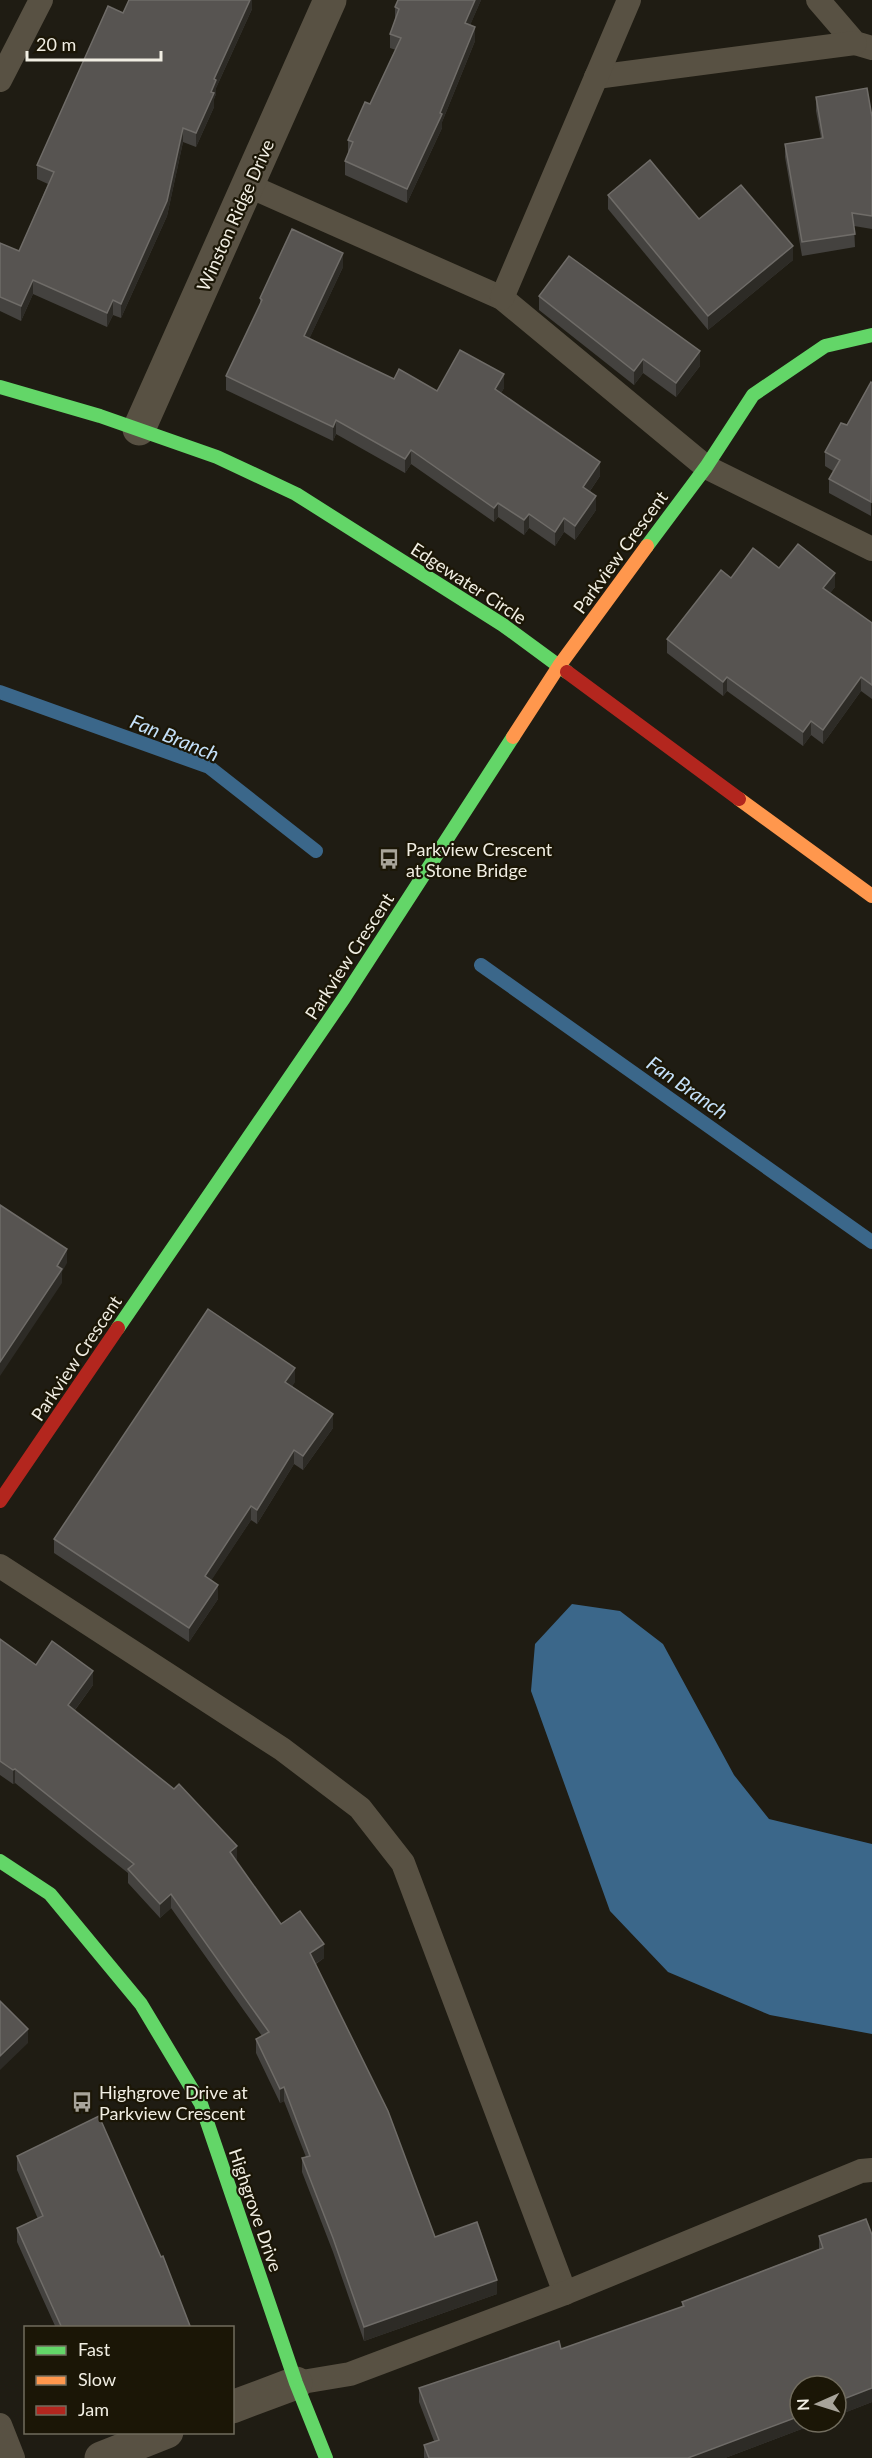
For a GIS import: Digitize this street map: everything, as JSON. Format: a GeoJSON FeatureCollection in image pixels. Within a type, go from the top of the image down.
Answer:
{"type":"FeatureCollection","features":[{"type":"Feature","properties":{"kind":"street","name":"Winston Ridge Drive"},"geometry":{"type":"LineString","coordinates":[[139,429],[330,0]]}},
{"type":"Feature","properties":{"kind":"street","name":"Parkview Crescent"},"geometry":{"type":"LineString","coordinates":[[0,1501],[344,998],[559,666],[706,467],[753,394],[825,346],[872,335]]}},
{"type":"Feature","properties":{"kind":"street","name":"Edgewater Circle"},"geometry":{"type":"LineString","coordinates":[[0,387],[139,429],[217,457],[296,494],[503,625],[872,896]]}},
{"type":"Feature","properties":{"kind":"street","name":"Highgrove Drive"},"geometry":{"type":"LineString","coordinates":[[0,1861],[50,1894],[141,2004],[201,2104],[296,2383],[326,2458]]}},
{"type":"Feature","properties":{"kind":"street"},"geometry":{"type":"LineString","coordinates":[[234,2406],[296,2383]]}},
{"type":"Feature","properties":{"kind":"street"},"geometry":{"type":"LineString","coordinates":[[101,2458],[164,2434]]}},
{"type":"Feature","properties":{"kind":"lane"},"geometry":{"type":"LineString","coordinates":[[0,80],[41,0]]}},
{"type":"Feature","properties":{"kind":"lane"},"geometry":{"type":"LineString","coordinates":[[502,298],[629,0]]}},
{"type":"Feature","properties":{"kind":"lane"},"geometry":{"type":"LineString","coordinates":[[818,0],[864,46]]}},
{"type":"Feature","properties":{"kind":"lane"},"geometry":{"type":"LineString","coordinates":[[596,77],[864,46]]}},
{"type":"Feature","properties":{"kind":"lane"},"geometry":{"type":"LineString","coordinates":[[249,186],[502,298],[706,467],[872,549]]}},
{"type":"Feature","properties":{"kind":"lane"},"geometry":{"type":"LineString","coordinates":[[0,1566],[282,1749],[360,1808],[403,1863],[565,2293]]}},
{"type":"Feature","properties":{"kind":"lane"},"geometry":{"type":"LineString","coordinates":[[296,2383],[350,2374],[565,2293],[861,2171],[872,2170]]}},
{"type":"Feature","properties":{"kind":"lane"},"geometry":{"type":"LineString","coordinates":[[0,2424],[13,2458]]}},
{"type":"Feature","properties":{"kind":"water"},"geometry":{"type":"Polygon","coordinates":[[[572,1604],[620,1611],[663,1644],[734,1775],[769,1819],[872,1844],[872,2034],[770,2015],[668,1972],[610,1911],[531,1691],[535,1644],[572,1604]]]}},
{"type":"Feature","properties":{"kind":"building"},"geometry":{"type":"Polygon","coordinates":[[[129,0],[250,0],[214,79],[216,80],[211,92],[214,93],[196,133],[183,128],[167,201],[121,304],[113,300],[107,313],[33,280],[21,306],[0,297],[0,243],[19,251],[54,172],[37,165],[108,6],[123,13],[129,0]]]}},
{"type":"Feature","properties":{"kind":"building"},"geometry":{"type":"Polygon","coordinates":[[[398,0],[475,0],[465,23],[475,27],[440,113],[442,114],[407,189],[345,161],[353,142],[348,140],[365,102],[370,104],[401,38],[390,34],[399,9],[395,7],[398,0]]]}},
{"type":"Feature","properties":{"kind":"building"},"geometry":{"type":"Polygon","coordinates":[[[867,88],[872,117],[872,216],[852,213],[855,234],[802,242],[785,144],[823,138],[816,97],[867,88]]]}},
{"type":"Feature","properties":{"kind":"building"},"geometry":{"type":"Polygon","coordinates":[[[650,160],[699,219],[741,185],[793,246],[708,316],[608,195],[650,160]]]}},
{"type":"Feature","properties":{"kind":"building"},"geometry":{"type":"Polygon","coordinates":[[[292,229],[343,253],[304,336],[394,379],[399,369],[437,391],[460,350],[504,374],[495,389],[600,462],[583,487],[596,496],[575,526],[564,518],[555,532],[529,514],[524,520],[498,503],[494,508],[411,450],[405,459],[336,420],[333,427],[226,376],[292,229]]]}},
{"type":"Feature","properties":{"kind":"building"},"geometry":{"type":"Polygon","coordinates":[[[569,256],[700,351],[676,383],[643,359],[634,371],[539,296],[569,256]]]}},
{"type":"Feature","properties":{"kind":"building"},"geometry":{"type":"Polygon","coordinates":[[[871,382],[871,502],[829,479],[840,460],[825,452],[841,423],[847,425],[871,382]]]}},
{"type":"Feature","properties":{"kind":"building"},"geometry":{"type":"Polygon","coordinates":[[[798,544],[835,573],[823,588],[872,623],[872,685],[861,677],[823,730],[811,721],[803,732],[727,677],[723,682],[667,639],[721,570],[731,578],[753,548],[779,568],[798,544]]]}},
{"type":"Feature","properties":{"kind":"building"},"geometry":{"type":"Polygon","coordinates":[[[0,1205],[67,1249],[57,1266],[62,1269],[0,1362],[0,1205]]]}},
{"type":"Feature","properties":{"kind":"building"},"geometry":{"type":"Polygon","coordinates":[[[208,1309],[295,1368],[285,1382],[333,1414],[303,1456],[294,1450],[257,1510],[251,1506],[205,1576],[218,1585],[189,1628],[54,1539],[208,1309]]]}},
{"type":"Feature","properties":{"kind":"building"},"geometry":{"type":"Polygon","coordinates":[[[0,1639],[36,1665],[52,1641],[93,1671],[68,1705],[174,1789],[179,1784],[237,1846],[230,1852],[281,1924],[300,1911],[324,1944],[310,1953],[388,2111],[435,2237],[477,2222],[497,2280],[364,2327],[302,2158],[310,2156],[284,2087],[280,2089],[256,2039],[269,2032],[171,1894],[160,1904],[128,1869],[134,1864],[15,1769],[13,1770],[0,1761],[0,1639]]]}},
{"type":"Feature","properties":{"kind":"building"},"geometry":{"type":"Polygon","coordinates":[[[0,2001],[28,2029],[0,2056],[0,2001]]]}},
{"type":"Feature","properties":{"kind":"building"},"geometry":{"type":"Polygon","coordinates":[[[99,2116],[161,2257],[163,2256],[190,2326],[61,2326],[17,2228],[43,2216],[17,2156],[99,2116]]]}},
{"type":"Feature","properties":{"kind":"building"},"geometry":{"type":"Polygon","coordinates":[[[866,2219],[872,2235],[872,2388],[848,2397],[848,2374],[788,2374],[788,2420],[688,2458],[429,2458],[424,2445],[439,2440],[419,2388],[559,2341],[561,2349],[684,2306],[682,2302],[823,2248],[819,2236],[866,2219]]]}},
{"type":"Feature","properties":{"kind":"waterway","name":"Fan Branch"},"geometry":{"type":"LineString","coordinates":[[0,692],[209,767],[316,851]]}},
{"type":"Feature","properties":{"kind":"waterway","name":"Fan Branch"},"geometry":{"type":"LineString","coordinates":[[481,965],[872,1242]]}},
{"type":"Feature","properties":{"kind":"traffic: fast"},"geometry":{"type":"LineString","coordinates":[[647,546],[706,467],[753,395],[825,346],[872,335]]}},
{"type":"Feature","properties":{"kind":"traffic: fast"},"geometry":{"type":"LineString","coordinates":[[0,387],[100,416],[217,457],[296,494],[503,625],[567,672]]}},
{"type":"Feature","properties":{"kind":"traffic: fast"},"geometry":{"type":"LineString","coordinates":[[118,1328],[344,998],[513,737]]}},
{"type":"Feature","properties":{"kind":"traffic: fast"},"geometry":{"type":"LineString","coordinates":[[0,1861],[50,1894],[141,2004],[201,2104],[296,2383],[326,2458]]}},
{"type":"Feature","properties":{"kind":"traffic: slow"},"geometry":{"type":"LineString","coordinates":[[513,737],[559,666],[647,546]]}},
{"type":"Feature","properties":{"kind":"traffic: slow"},"geometry":{"type":"LineString","coordinates":[[739,799],[872,896]]}},
{"type":"Feature","properties":{"kind":"traffic: jam"},"geometry":{"type":"LineString","coordinates":[[567,672],[739,799]]}},
{"type":"Feature","properties":{"kind":"traffic: jam"},"geometry":{"type":"LineString","coordinates":[[0,1501],[118,1328]]}},
{"type":"Feature","properties":{"kind":"place","name":"Parkview Crescent at Stone Bridge"},"geometry":{"type":"Point","coordinates":[389,859]}},
{"type":"Feature","properties":{"kind":"place","name":"Highgrove Drive at Parkview Crescent"},"geometry":{"type":"Point","coordinates":[82,2102]}}]}
